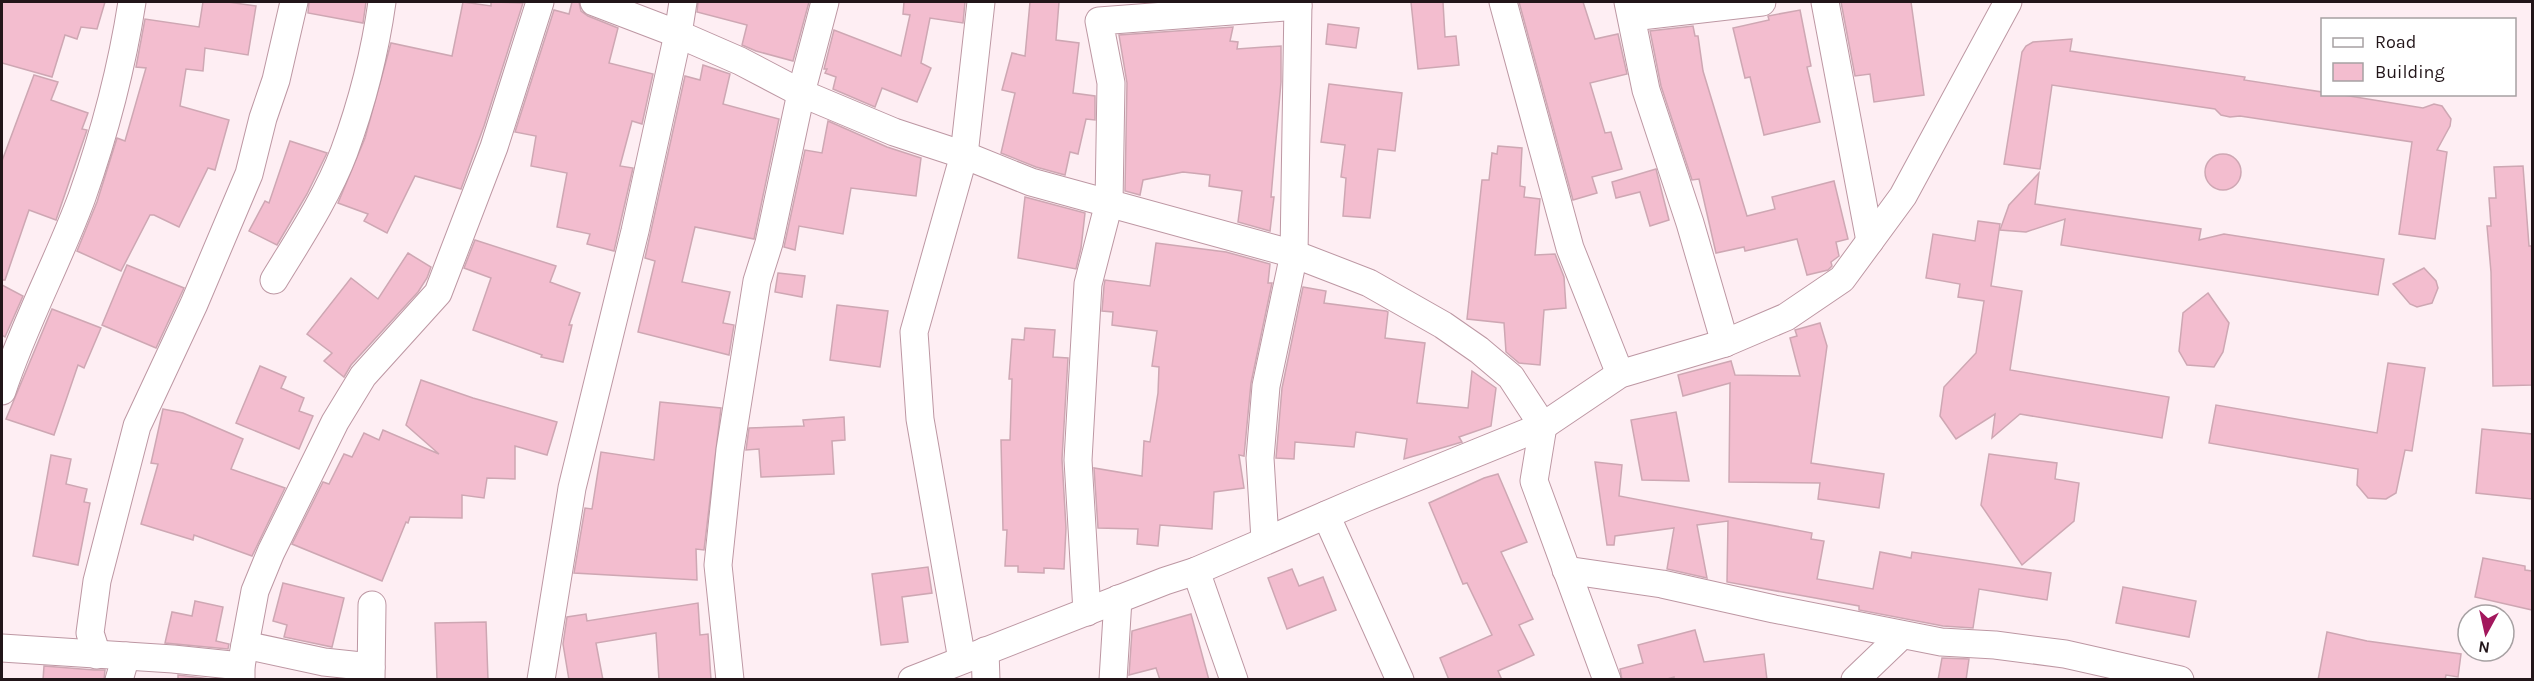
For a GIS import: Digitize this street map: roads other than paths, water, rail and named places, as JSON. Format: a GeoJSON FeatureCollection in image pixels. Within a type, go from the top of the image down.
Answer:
{"type":"FeatureCollection","features":[{"type":"Feature","properties":{"kind":"street"},"geometry":{"type":"LineString","coordinates":[[2,391],[11,362],[82,198],[98,148],[132,2]]}},
{"type":"Feature","properties":{"kind":"street"},"geometry":{"type":"LineString","coordinates":[[97,655],[90,633],[98,581],[137,426],[190,314],[249,174],[263,118],[276,80],[294,2]]}},
{"type":"Feature","properties":{"kind":"street"},"geometry":{"type":"LineString","coordinates":[[274,280],[312,217],[344,153],[376,45],[382,2]]}},
{"type":"Feature","properties":{"kind":"street"},"geometry":{"type":"LineString","coordinates":[[242,663],[255,591],[271,552],[335,422],[363,376],[438,293],[494,147],[540,2]]}},
{"type":"Feature","properties":{"kind":"street"},"geometry":{"type":"LineString","coordinates":[[594,2],[678,34],[740,61],[801,93],[894,132],[964,155],[1031,182],[1294,254],[1369,282],[1443,325],[1479,350],[1511,377],[1543,426],[1534,481],[1607,680]]}},
{"type":"Feature","properties":{"kind":"street"},"geometry":{"type":"LineString","coordinates":[[541,680],[573,489],[634,231],[678,34],[683,2]]}},
{"type":"Feature","properties":{"kind":"street"},"geometry":{"type":"LineString","coordinates":[[730,680],[718,565],[730,450],[757,281],[769,243],[801,93],[825,2]]}},
{"type":"Feature","properties":{"kind":"street"},"geometry":{"type":"LineString","coordinates":[[981,2],[964,155],[914,332],[920,419],[974,656],[986,680]]}},
{"type":"Feature","properties":{"kind":"street"},"geometry":{"type":"LineString","coordinates":[[1503,2],[1570,248],[1620,374]]}},
{"type":"Feature","properties":{"kind":"street"},"geometry":{"type":"LineString","coordinates":[[1725,343],[1690,223],[1646,90],[1630,9],[1762,2]]}},
{"type":"Feature","properties":{"kind":"street"},"geometry":{"type":"LineString","coordinates":[[1825,2],[1870,241]]}},
{"type":"Feature","properties":{"kind":"street"},"geometry":{"type":"LineString","coordinates":[[912,680],[1118,599],[1196,571],[1265,540],[1543,426],[1620,374],[1725,343],[1786,317],[1842,279],[1903,196],[2008,2]]}},
{"type":"Feature","properties":{"kind":"street"},"geometry":{"type":"LineString","coordinates":[[1087,612],[1078,460],[1088,284],[1109,204],[1111,83],[1099,21],[1298,4],[1294,254],[1266,386],[1260,458],[1265,540]]}},
{"type":"Feature","properties":{"kind":"street"},"geometry":{"type":"LineString","coordinates":[[1326,515],[1400,680]]}},
{"type":"Feature","properties":{"kind":"street"},"geometry":{"type":"LineString","coordinates":[[1566,570],[1662,584],[1941,642],[1995,645],[2065,654],[2180,680]]}},
{"type":"Feature","properties":{"kind":"street"},"geometry":{"type":"LineString","coordinates":[[1196,571],[1234,680]]}},
{"type":"Feature","properties":{"kind":"street"},"geometry":{"type":"LineString","coordinates":[[1113,680],[1118,599]]}},
{"type":"Feature","properties":{"kind":"street"},"geometry":{"type":"LineString","coordinates":[[2,648],[97,655],[122,668],[324,662],[371,673],[372,605]]}},
{"type":"Feature","properties":{"kind":"street"},"geometry":{"type":"LineString","coordinates":[[1855,680],[1902,635]]}}]}
